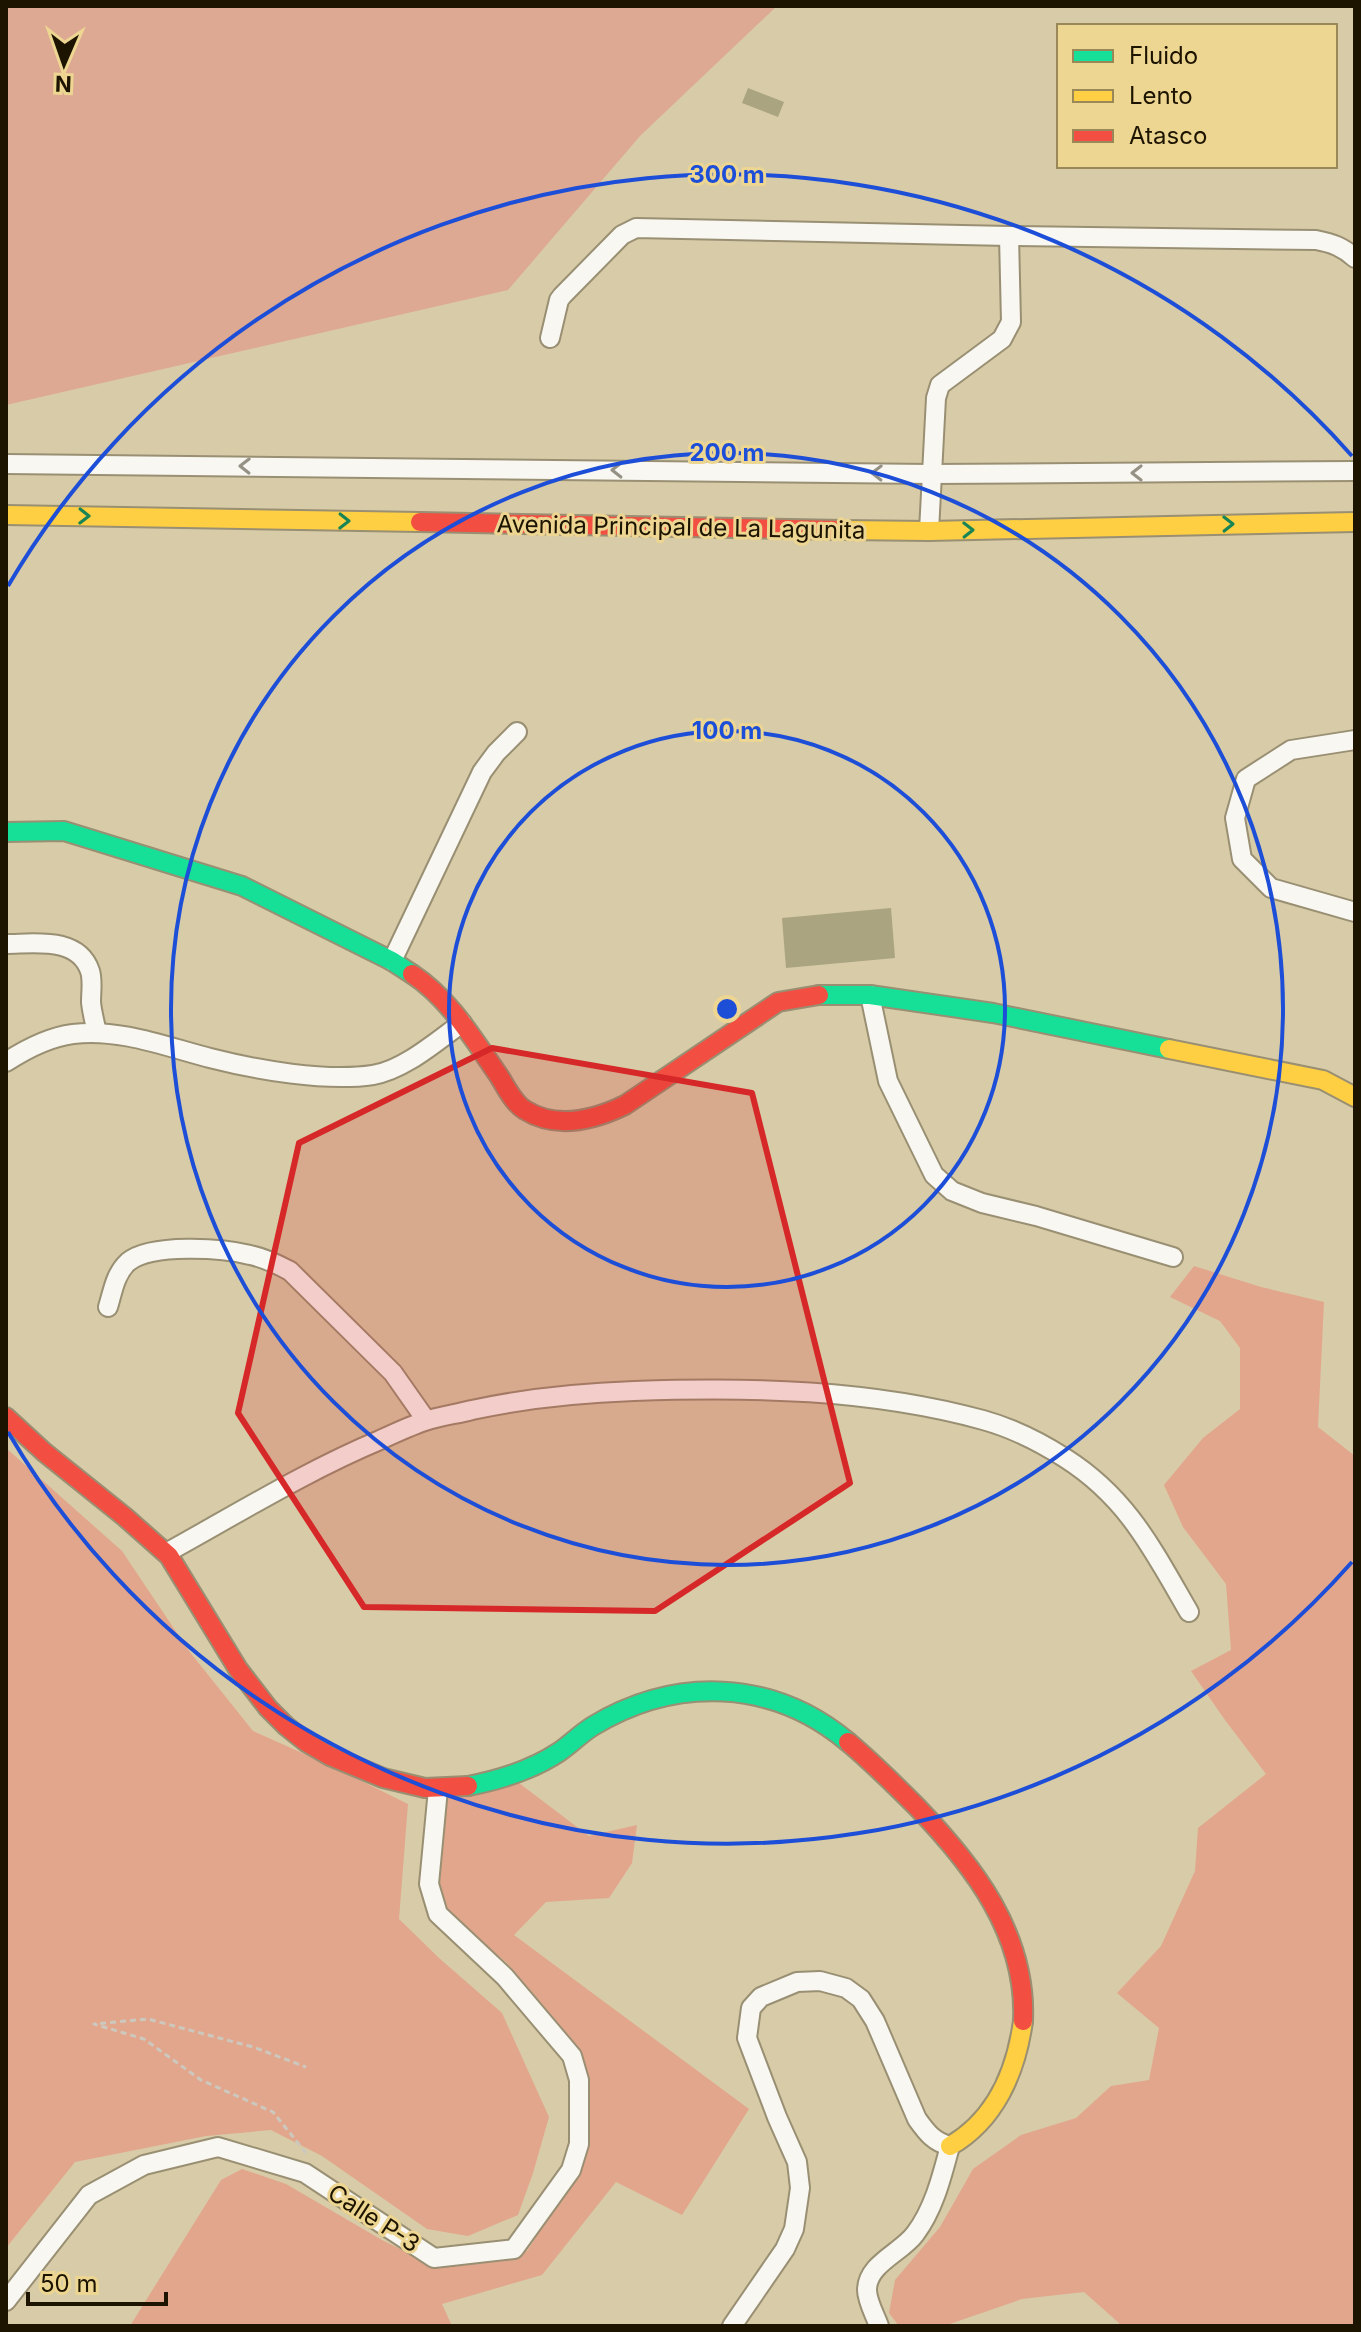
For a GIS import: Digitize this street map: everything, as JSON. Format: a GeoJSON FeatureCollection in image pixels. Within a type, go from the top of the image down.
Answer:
{"type":"FeatureCollection","features":[{"type":"Feature","properties":{"kind":"street"},"geometry":{"type":"LineString","coordinates":[[550,338],[562,296],[622,235],[636,228],[1316,240],[1333,243],[1355,258]]}},
{"type":"Feature","properties":{"kind":"street"},"geometry":{"type":"LineString","coordinates":[[929,531],[936,398],[940,385],[1002,339],[1011,322],[1009,236]]}},
{"type":"Feature","properties":{"kind":"street"},"geometry":{"type":"LineString","coordinates":[[6,464],[931,474],[1355,471]]}},
{"type":"Feature","properties":{"kind":"street","name":"Avenida Principal de La Lagunita"},"geometry":{"type":"LineString","coordinates":[[6,515],[929,531],[1355,522]]}},
{"type":"Feature","properties":{"kind":"street"},"geometry":{"type":"LineString","coordinates":[[392,961],[482,772],[517,732]]}},
{"type":"Feature","properties":{"kind":"street"},"geometry":{"type":"LineString","coordinates":[[1355,740],[1291,750],[1246,779],[1235,818],[1242,859],[1271,888],[1355,912]]}},
{"type":"Feature","properties":{"kind":"street"},"geometry":{"type":"LineString","coordinates":[[6,832],[64,831],[242,886],[392,961],[426,983],[462,1023],[522,1109],[542,1118],[570,1122],[603,1116],[625,1105],[778,1002],[824,994],[870,995],[993,1013],[1323,1080],[1355,1097]]}},
{"type":"Feature","properties":{"kind":"street"},"geometry":{"type":"LineString","coordinates":[[6,944],[56,943],[73,950],[91,973],[91,1007],[97,1033]]}},
{"type":"Feature","properties":{"kind":"street"},"geometry":{"type":"LineString","coordinates":[[870,995],[888,1081],[934,1175],[952,1191],[982,1203],[1173,1257]]}},
{"type":"Feature","properties":{"kind":"street"},"geometry":{"type":"LineString","coordinates":[[6,1062],[42,1043],[71,1034],[97,1033],[150,1041],[214,1059],[307,1076],[375,1075],[416,1057],[462,1023]]}},
{"type":"Feature","properties":{"kind":"street"},"geometry":{"type":"LineString","coordinates":[[108,1307],[116,1277],[129,1261],[149,1253],[206,1250],[247,1254],[272,1261],[290,1271],[393,1373],[426,1420]]}},
{"type":"Feature","properties":{"kind":"street"},"geometry":{"type":"LineString","coordinates":[[166,1553],[338,1458],[426,1420],[521,1399],[569,1394],[783,1390],[930,1407],[986,1421],[1030,1438],[1067,1460],[1115,1498],[1150,1544],[1189,1612]]}},
{"type":"Feature","properties":{"kind":"street"},"geometry":{"type":"LineString","coordinates":[[6,1417],[166,1553],[251,1691],[275,1718],[301,1739],[342,1761],[401,1784],[438,1789],[477,1784],[516,1772],[556,1754],[590,1728],[625,1709],[685,1691],[725,1689],[766,1697],[807,1713],[834,1730],[936,1827],[974,1872],[996,1909],[1011,1944],[1021,1985],[1023,2016],[1019,2049],[1007,2081],[990,2112],[964,2140],[950,2146],[938,2143],[927,2133],[917,2119],[875,2021],[861,1999],[846,1988],[820,1981],[797,1982],[761,1997],[751,2008],[747,2038],[797,2162],[800,2198],[794,2229],[785,2249],[732,2326]]}},
{"type":"Feature","properties":{"kind":"street","name":"Calle P-3"},"geometry":{"type":"LineString","coordinates":[[6,2301],[89,2195],[144,2165],[218,2147],[305,2173],[434,2258],[514,2249],[571,2170],[579,2144],[579,2080],[572,2056],[505,1977],[438,1914],[429,1884],[438,1789]]}},
{"type":"Feature","properties":{"kind":"street"},"geometry":{"type":"LineString","coordinates":[[879,2326],[867,2290],[870,2278],[877,2265],[900,2251],[916,2233],[937,2193],[950,2146]]}},
{"type":"Feature","properties":{"kind":"path"},"geometry":{"type":"LineString","coordinates":[[306,2067],[253,2047],[148,2019],[94,2024],[144,2039],[201,2080],[273,2112],[312,2160]]}},
{"type":"Feature","properties":{"kind":"highlighted area"},"geometry":{"type":"Polygon","coordinates":[[[492,1048],[752,1093],[850,1483],[655,1611],[364,1607],[238,1413],[299,1143],[492,1048]]]}},
{"type":"Feature","properties":{"kind":"shaded area"},"geometry":{"type":"Polygon","coordinates":[[[6,6],[777,6],[640,136],[508,290],[6,405],[6,6]]]}},
{"type":"Feature","properties":{"kind":"shaded area"},"geometry":{"type":"Polygon","coordinates":[[[1194,1266],[1324,1302],[1318,1427],[1355,1456],[1355,2326],[1119,2326],[1084,2292],[1022,2299],[944,2326],[899,2326],[889,2313],[895,2280],[940,2227],[973,2169],[1021,2135],[1076,2118],[1111,2086],[1149,2080],[1159,2028],[1117,1993],[1161,1946],[1195,1871],[1198,1828],[1266,1774],[1191,1671],[1231,1650],[1226,1584],[1183,1527],[1164,1485],[1203,1438],[1240,1409],[1240,1348],[1220,1321],[1170,1297],[1194,1266]]]}},
{"type":"Feature","properties":{"kind":"shaded area"},"geometry":{"type":"Polygon","coordinates":[[[6,1448],[122,1551],[189,1651],[253,1731],[408,1804],[399,1919],[502,2013],[549,2117],[518,2215],[468,2236],[427,2229],[322,2156],[271,2130],[206,2136],[75,2162],[6,2248],[6,1448]]]}},
{"type":"Feature","properties":{"kind":"shaded area"},"geometry":{"type":"Polygon","coordinates":[[[511,1777],[589,1836],[637,1825],[632,1863],[609,1898],[546,1902],[514,1935],[749,2109],[682,2215],[616,2182],[542,2275],[442,2304],[452,2326],[130,2326],[221,2180],[242,2169],[286,2184],[382,2240],[437,2267],[527,2251],[581,2167],[580,2049],[506,1962],[434,1903],[442,1786],[511,1777]]]}},
{"type":"Feature","properties":{"kind":"building"},"geometry":{"type":"Polygon","coordinates":[[[748,88],[784,102],[778,117],[742,103],[748,88]]]}},
{"type":"Feature","properties":{"kind":"building"},"geometry":{"type":"Polygon","coordinates":[[[891,908],[895,958],[786,968],[782,918],[891,908]]]}},
{"type":"Feature","properties":{"kind":"traffic: fast"},"geometry":{"type":"LineString","coordinates":[[6,832],[64,831],[242,886],[412,974]]}},
{"type":"Feature","properties":{"kind":"traffic: fast"},"geometry":{"type":"LineString","coordinates":[[819,995],[870,995],[993,1013],[1169,1049]]}},
{"type":"Feature","properties":{"kind":"traffic: fast"},"geometry":{"type":"LineString","coordinates":[[468,1786],[538,1764],[593,1726],[625,1710],[690,1692],[756,1696],[788,1706],[819,1721],[848,1742]]}},
{"type":"Feature","properties":{"kind":"traffic: slow"},"geometry":{"type":"LineString","coordinates":[[6,515],[420,522]]}},
{"type":"Feature","properties":{"kind":"traffic: slow"},"geometry":{"type":"LineString","coordinates":[[843,530],[1355,522]]}},
{"type":"Feature","properties":{"kind":"traffic: slow"},"geometry":{"type":"LineString","coordinates":[[1169,1049],[1323,1080],[1355,1097]]}},
{"type":"Feature","properties":{"kind":"traffic: slow"},"geometry":{"type":"LineString","coordinates":[[950,2146],[979,2123],[1001,2093],[1015,2058],[1023,2021]]}},
{"type":"Feature","properties":{"kind":"traffic: jam"},"geometry":{"type":"LineString","coordinates":[[420,522],[843,530]]}},
{"type":"Feature","properties":{"kind":"traffic: jam"},"geometry":{"type":"LineString","coordinates":[[412,974],[438,995],[460,1020],[517,1104],[537,1116],[563,1121],[601,1115],[625,1105],[778,1002],[819,995]]}},
{"type":"Feature","properties":{"kind":"traffic: jam"},"geometry":{"type":"LineString","coordinates":[[6,1417],[169,1556],[238,1669],[268,1708],[306,1742],[330,1756],[383,1778],[425,1788],[468,1786]]}},
{"type":"Feature","properties":{"kind":"traffic: jam"},"geometry":{"type":"LineString","coordinates":[[848,1742],[916,1806],[976,1877],[1006,1930],[1016,1959],[1022,1989],[1023,2021]]}}]}
